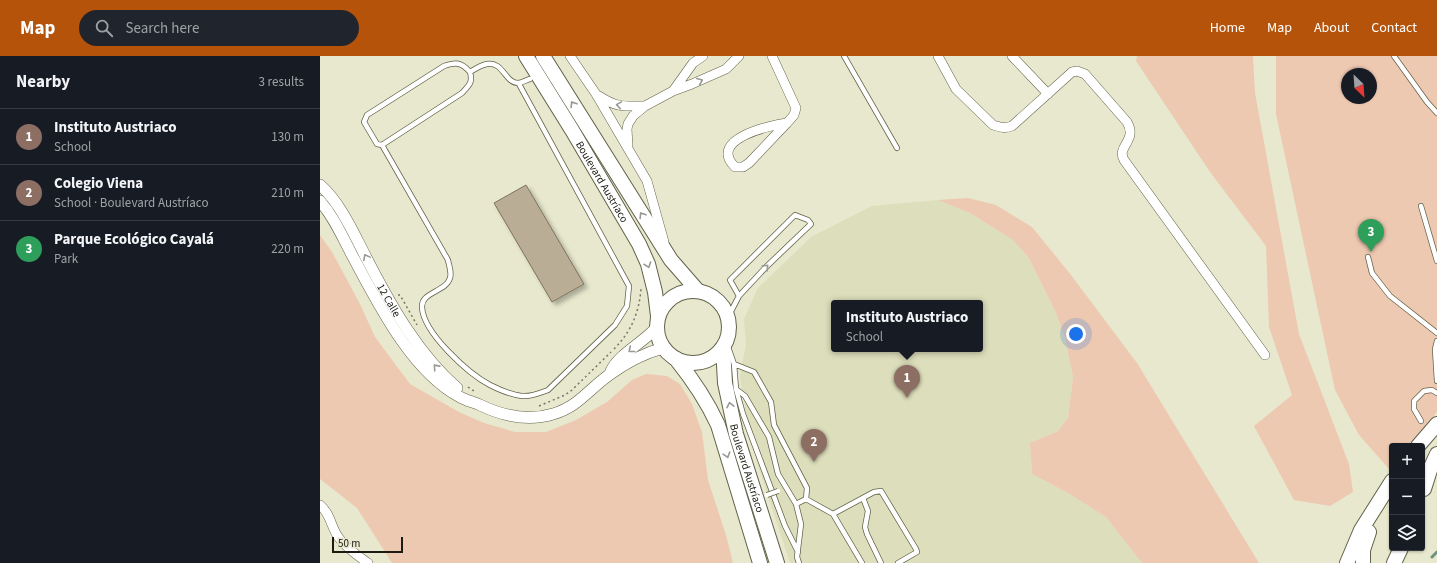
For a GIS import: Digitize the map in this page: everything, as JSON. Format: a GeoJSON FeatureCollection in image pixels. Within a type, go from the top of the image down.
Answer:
{"type":"FeatureCollection","features":[{"type":"Feature","properties":{"kind":"main road","name":"Boulevard Austríaco"},"geometry":{"type":"LineString","coordinates":[[526,56],[572,130],[639,244],[648,264],[655,292],[657,322]]}},
{"type":"Feature","properties":{"kind":"main road","name":"Boulevard Austríaco"},"geometry":{"type":"LineString","coordinates":[[543,56],[671,260],[698,291]]}},
{"type":"Feature","properties":{"kind":"main road"},"geometry":{"type":"LineString","coordinates":[[686,291],[698,291],[709,294],[724,306],[730,328],[725,344],[716,356],[705,361],[688,363],[676,360],[663,348],[658,337],[657,322],[664,305],[674,296],[686,291]]}},
{"type":"Feature","properties":{"kind":"main road","name":"Boulevard Austríaco"},"geometry":{"type":"LineString","coordinates":[[725,344],[725,383],[736,434],[770,536],[777,563]]}},
{"type":"Feature","properties":{"kind":"main road","name":"Boulevard Austríaco"},"geometry":{"type":"LineString","coordinates":[[676,360],[709,404],[718,425],[760,563]]}},
{"type":"Feature","properties":{"kind":"main road"},"geometry":{"type":"LineString","coordinates":[[1421,443],[1437,424]]}},
{"type":"Feature","properties":{"kind":"main road"},"geometry":{"type":"LineString","coordinates":[[1425,486],[1431,466],[1437,454]]}},
{"type":"Feature","properties":{"kind":"main road"},"geometry":{"type":"LineString","coordinates":[[1425,489],[1437,468]]}},
{"type":"Feature","properties":{"kind":"main road"},"geometry":{"type":"LineString","coordinates":[[1347,563],[1361,530],[1389,486]]}},
{"type":"Feature","properties":{"kind":"main road"},"geometry":{"type":"LineString","coordinates":[[1363,563],[1363,550],[1378,503]]}},
{"type":"Feature","properties":{"kind":"main road"},"geometry":{"type":"LineString","coordinates":[[1394,563],[1400,551]]}},
{"type":"Feature","properties":{"kind":"main road"},"geometry":{"type":"LineString","coordinates":[[1406,563],[1408,551]]}},
{"type":"Feature","properties":{"kind":"street"},"geometry":{"type":"LineString","coordinates":[[570,56],[596,94],[647,181],[663,238],[671,260]]}},
{"type":"Feature","properties":{"kind":"street"},"geometry":{"type":"LineString","coordinates":[[673,91],[693,63],[703,56]]}},
{"type":"Feature","properties":{"kind":"street"},"geometry":{"type":"LineString","coordinates":[[628,147],[628,124],[633,116],[645,106],[673,91],[717,73],[726,68],[739,56]]}},
{"type":"Feature","properties":{"kind":"street"},"geometry":{"type":"LineString","coordinates":[[772,56],[796,108],[794,115],[787,123],[749,164],[743,167],[735,167],[731,162],[729,152],[736,140],[754,130],[787,123]]}},
{"type":"Feature","properties":{"kind":"street"},"geometry":{"type":"LineString","coordinates":[[938,56],[956,89],[993,125],[1007,128],[1012,126],[1072,72],[1077,71],[1085,74],[1128,122],[1131,133],[1122,152],[1124,160],[1265,355]]}},
{"type":"Feature","properties":{"kind":"street"},"geometry":{"type":"LineString","coordinates":[[1012,56],[1048,94]]}},
{"type":"Feature","properties":{"kind":"street"},"geometry":{"type":"LineString","coordinates":[[596,94],[618,106],[645,106]]}},
{"type":"Feature","properties":{"kind":"street","name":"12 Calle"},"geometry":{"type":"LineString","coordinates":[[320,185],[340,209],[375,275],[418,345],[442,374],[489,409],[512,417],[528,418],[543,417],[563,411],[572,406],[609,375],[640,357],[663,348]]}},
{"type":"Feature","properties":{"kind":"street","name":"12 Calle"},"geometry":{"type":"LineString","coordinates":[[320,200],[338,228],[379,303],[414,357],[428,373],[461,398],[476,398]]}},
{"type":"Feature","properties":{"kind":"street","name":"12 Calle"},"geometry":{"type":"LineString","coordinates":[[609,375],[612,368],[619,361],[647,338],[657,322]]}},
{"type":"Feature","properties":{"kind":"street"},"geometry":{"type":"LineString","coordinates":[[320,505],[330,517],[338,537],[348,548],[368,563]]}},
{"type":"Feature","properties":{"kind":"lane"},"geometry":{"type":"LineString","coordinates":[[844,56],[897,148]]}},
{"type":"Feature","properties":{"kind":"lane"},"geometry":{"type":"LineString","coordinates":[[1394,56],[1427,102],[1437,113]]}},
{"type":"Feature","properties":{"kind":"lane"},"geometry":{"type":"LineString","coordinates":[[453,63],[460,64],[465,66],[470,72],[472,79],[462,93],[382,144],[377,144],[364,122],[367,115],[444,66],[453,63]]}},
{"type":"Feature","properties":{"kind":"lane"},"geometry":{"type":"LineString","coordinates":[[382,144],[448,260],[450,279],[445,285],[425,298],[422,302],[422,309],[428,325],[459,363],[490,385],[510,393],[523,396],[536,395],[548,390],[615,325],[627,306],[629,286],[519,84],[512,81],[501,69],[493,64],[484,65],[470,72]]}},
{"type":"Feature","properties":{"kind":"lane"},"geometry":{"type":"LineString","coordinates":[[519,84],[530,79]]}},
{"type":"Feature","properties":{"kind":"lane"},"geometry":{"type":"LineString","coordinates":[[1421,206],[1437,261]]}},
{"type":"Feature","properties":{"kind":"lane"},"geometry":{"type":"LineString","coordinates":[[728,317],[739,296],[766,267],[811,224],[808,220],[795,215],[730,280],[739,296]]}},
{"type":"Feature","properties":{"kind":"lane"},"geometry":{"type":"LineString","coordinates":[[1368,257],[1372,273],[1390,296],[1437,333]]}},
{"type":"Feature","properties":{"kind":"lane"},"geometry":{"type":"LineString","coordinates":[[1437,341],[1435,349],[1437,381]]}},
{"type":"Feature","properties":{"kind":"lane"},"geometry":{"type":"LineString","coordinates":[[725,344],[734,364],[736,389],[743,414],[784,526],[788,536],[798,552]]}},
{"type":"Feature","properties":{"kind":"lane"},"geometry":{"type":"LineString","coordinates":[[734,364],[754,372],[771,402],[774,426],[807,488],[806,499]]}},
{"type":"Feature","properties":{"kind":"lane"},"geometry":{"type":"LineString","coordinates":[[736,389],[745,396],[769,437],[778,474],[796,504],[801,524],[797,557],[799,563]]}},
{"type":"Feature","properties":{"kind":"lane"},"geometry":{"type":"LineString","coordinates":[[1421,421],[1414,409],[1414,401],[1424,391],[1432,390],[1437,393]]}},
{"type":"Feature","properties":{"kind":"lane"},"geometry":{"type":"LineString","coordinates":[[764,501],[767,495],[778,491],[788,490]]}},
{"type":"Feature","properties":{"kind":"lane"},"geometry":{"type":"LineString","coordinates":[[833,514],[874,492],[881,491],[917,552],[898,563]]}},
{"type":"Feature","properties":{"kind":"lane"},"geometry":{"type":"LineString","coordinates":[[863,498],[868,511],[865,527],[881,563]]}},
{"type":"Feature","properties":{"kind":"lane"},"geometry":{"type":"LineString","coordinates":[[796,504],[806,499]]}},
{"type":"Feature","properties":{"kind":"lane"},"geometry":{"type":"LineString","coordinates":[[806,499],[833,514],[862,563]]}},
{"type":"Feature","properties":{"kind":"lane"},"geometry":{"type":"LineString","coordinates":[[770,520],[770,536]]}},
{"type":"Feature","properties":{"kind":"path"},"geometry":{"type":"LineString","coordinates":[[538,406],[550,402],[572,390],[622,341],[634,321],[639,303],[641,287]]}},
{"type":"Feature","properties":{"kind":"path"},"geometry":{"type":"LineString","coordinates":[[400,295],[418,327]]}},
{"type":"Feature","properties":{"kind":"path"},"geometry":{"type":"LineString","coordinates":[[468,386],[476,398]]}},
{"type":"Feature","properties":{"kind":"shaded area"},"geometry":{"type":"Polygon","coordinates":[[[1137,56],[1253,56],[1255,93],[1299,334],[1349,464],[1353,492],[1330,506],[1294,500],[1254,426],[1292,395],[1269,327],[1266,246],[1210,172],[1136,61],[1137,56]]]}},
{"type":"Feature","properties":{"kind":"shaded area"},"geometry":{"type":"Polygon","coordinates":[[[1276,56],[1437,56],[1437,412],[1411,443],[1389,443],[1389,469],[1359,435],[1335,390],[1276,114],[1276,56]]]}},
{"type":"Feature","properties":{"kind":"shaded area"},"geometry":{"type":"Polygon","coordinates":[[[968,198],[996,205],[1032,227],[1071,275],[1137,363],[1259,563],[1142,563],[1106,517],[1068,493],[1032,474],[1030,443],[1058,431],[1068,418],[1073,377],[1065,338],[1056,313],[1029,258],[1013,240],[970,213],[938,200],[968,198]]]}},
{"type":"Feature","properties":{"kind":"shaded area"},"geometry":{"type":"Polygon","coordinates":[[[938,200],[970,213],[1013,240],[1029,258],[1056,313],[1065,338],[1073,377],[1068,418],[1058,431],[1030,443],[1032,474],[1068,493],[1106,517],[1142,563],[790,563],[758,466],[748,425],[740,376],[746,344],[744,319],[758,288],[811,237],[872,206],[938,200]]]}},
{"type":"Feature","properties":{"kind":"shaded area"},"geometry":{"type":"Polygon","coordinates":[[[320,235],[332,252],[360,304],[375,337],[410,384],[459,412],[484,423],[515,432],[546,432],[576,420],[607,402],[632,380],[646,374],[667,376],[680,384],[692,404],[702,432],[708,480],[726,535],[733,563],[392,563],[357,508],[320,479],[320,235]]]}},
{"type":"Feature","properties":{"kind":"building"},"geometry":{"type":"Polygon","coordinates":[[[526,185],[584,284],[552,302],[494,203],[526,185]]]}},
{"type":"Feature","properties":{"kind":"waterway"},"geometry":{"type":"LineString","coordinates":[[1432,557],[1437,552]]}},
{"type":"Feature","properties":{"kind":"place","name":"Parque Ecológico Cayalá"},"geometry":{"type":"Point","coordinates":[1371,252]}},
{"type":"Feature","properties":{"kind":"place","name":"Instituto Austriaco"},"geometry":{"type":"Point","coordinates":[907,398]}},
{"type":"Feature","properties":{"kind":"place","name":"Colegio Viena"},"geometry":{"type":"Point","coordinates":[814,462]}}]}
